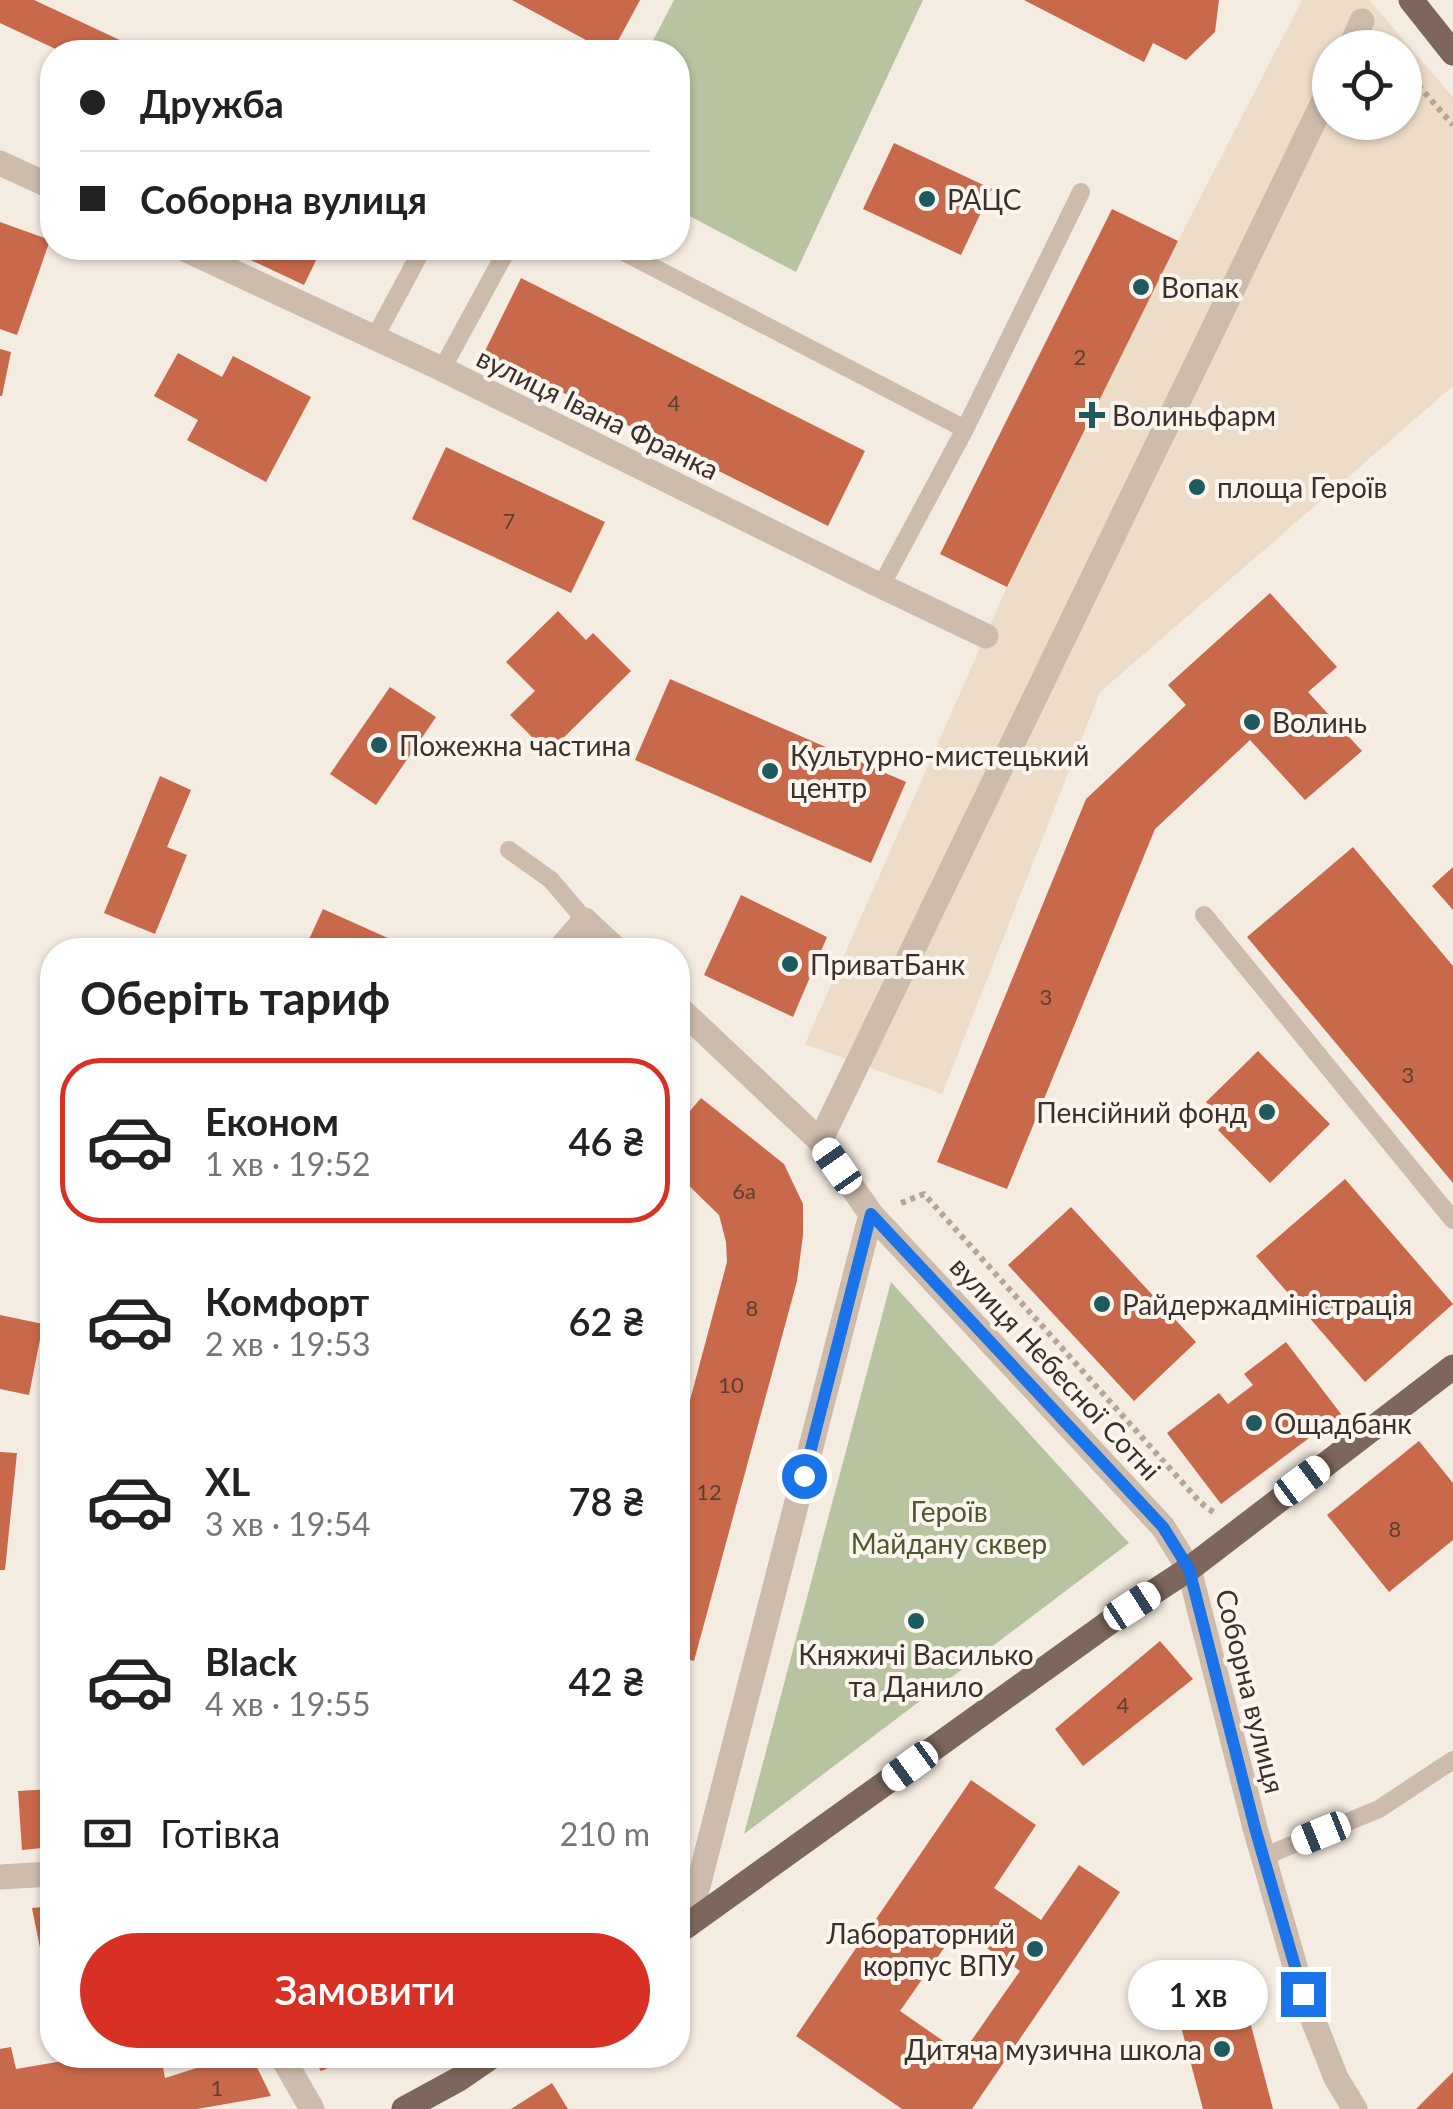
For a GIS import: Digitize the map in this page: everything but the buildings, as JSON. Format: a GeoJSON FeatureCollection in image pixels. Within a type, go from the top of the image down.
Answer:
{"type":"FeatureCollection","features":[{"type":"Feature","properties":{"kind":"main road"},"geometry":{"type":"LineString","coordinates":[[1412,0],[1453,53]]}},
{"type":"Feature","properties":{"kind":"main road"},"geometry":{"type":"LineString","coordinates":[[690,1924],[1189,1569],[1453,1367]]}},
{"type":"Feature","properties":{"kind":"main road"},"geometry":{"type":"LineString","coordinates":[[404,2109],[474,2068]]}},
{"type":"Feature","properties":{"kind":"street"},"geometry":{"type":"LineString","coordinates":[[1358,30],[1362,21]]}},
{"type":"Feature","properties":{"kind":"street"},"geometry":{"type":"LineString","coordinates":[[820,1141],[1312,125]]}},
{"type":"Feature","properties":{"kind":"street"},"geometry":{"type":"LineString","coordinates":[[0,163],[40,181]]}},
{"type":"Feature","properties":{"kind":"street","name":"вулиця Івана Франка"},"geometry":{"type":"LineString","coordinates":[[208,260],[442,369],[986,636]]}},
{"type":"Feature","properties":{"kind":"street"},"geometry":{"type":"LineString","coordinates":[[570,938],[586,920],[605,938]]}},
{"type":"Feature","properties":{"kind":"street","name":"вулиця Небесної Сотні"},"geometry":{"type":"LineString","coordinates":[[690,1018],[820,1141],[871,1214],[1163,1527],[1189,1569]]}},
{"type":"Feature","properties":{"kind":"street"},"geometry":{"type":"LineString","coordinates":[[690,1902],[871,1214]]}},
{"type":"Feature","properties":{"kind":"street","name":"Соборна вулиця"},"geometry":{"type":"LineString","coordinates":[[1189,1569],[1263,1857],[1303,1994],[1336,2078],[1355,2109]]}},
{"type":"Feature","properties":{"kind":"street"},"geometry":{"type":"LineString","coordinates":[[0,1878],[40,1875]]}},
{"type":"Feature","properties":{"kind":"street"},"geometry":{"type":"LineString","coordinates":[[288,2068],[312,2109]]}},
{"type":"Feature","properties":{"kind":"lane"},"geometry":{"type":"LineString","coordinates":[[881,586],[965,429],[1081,192]]}},
{"type":"Feature","properties":{"kind":"lane"},"geometry":{"type":"LineString","coordinates":[[375,337],[417,260]]}},
{"type":"Feature","properties":{"kind":"lane"},"geometry":{"type":"LineString","coordinates":[[442,369],[501,260]]}},
{"type":"Feature","properties":{"kind":"lane"},"geometry":{"type":"LineString","coordinates":[[639,260],[965,429]]}},
{"type":"Feature","properties":{"kind":"lane"},"geometry":{"type":"LineString","coordinates":[[509,850],[551,880],[586,920]]}},
{"type":"Feature","properties":{"kind":"lane"},"geometry":{"type":"LineString","coordinates":[[1204,915],[1453,1220]]}},
{"type":"Feature","properties":{"kind":"lane"},"geometry":{"type":"LineString","coordinates":[[1263,1857],[1379,1809],[1453,1760]]}},
{"type":"Feature","properties":{"kind":"path"},"geometry":{"type":"LineString","coordinates":[[1422,89],[1453,124]]}},
{"type":"Feature","properties":{"kind":"path"},"geometry":{"type":"LineString","coordinates":[[871,1214],[924,1194],[1199,1501],[1214,1513],[1222,1512]]}},
{"type":"Feature","properties":{"kind":"green space"},"geometry":{"type":"Polygon","coordinates":[[[674,0],[923,0],[796,272],[690,216],[690,40],[653,40],[674,0]]]}},
{"type":"Feature","properties":{"kind":"green space","name":"Героїв Майдану сквер"},"geometry":{"type":"Polygon","coordinates":[[[891,1282],[1129,1543],[744,1834],[891,1282]]]}},
{"type":"Feature","properties":{"kind":"shaded area","name":"площа Героїв"},"geometry":{"type":"Polygon","coordinates":[[[1302,0],[1369,0],[1395,30],[1312,30],[1312,140],[1422,140],[1422,61],[1453,97],[1453,386],[1100,692],[942,1094],[805,1044],[1007,587],[1302,0]]]}},
{"type":"Feature","properties":{"kind":"place","name":"РАЦС"},"geometry":{"type":"Point","coordinates":[927,199]}},
{"type":"Feature","properties":{"kind":"place","name":"Вопак"},"geometry":{"type":"Point","coordinates":[1141,287]}},
{"type":"Feature","properties":{"kind":"place","name":"Волиньфарм"},"geometry":{"type":"Point","coordinates":[1092,415]}},
{"type":"Feature","properties":{"kind":"place","name":"площа Героїв"},"geometry":{"type":"Point","coordinates":[1197,487]}},
{"type":"Feature","properties":{"kind":"place","name":"Волинь"},"geometry":{"type":"Point","coordinates":[1252,722]}},
{"type":"Feature","properties":{"kind":"place","name":"Пожежна частина"},"geometry":{"type":"Point","coordinates":[379,745]}},
{"type":"Feature","properties":{"kind":"place","name":"Культурно-мистецький центр"},"geometry":{"type":"Point","coordinates":[770,771]}},
{"type":"Feature","properties":{"kind":"place","name":"ПриватБанк"},"geometry":{"type":"Point","coordinates":[790,964]}},
{"type":"Feature","properties":{"kind":"place","name":"Пенсійний фонд"},"geometry":{"type":"Point","coordinates":[1267,1112]}},
{"type":"Feature","properties":{"kind":"place","name":"Райдержадміністрація"},"geometry":{"type":"Point","coordinates":[1102,1304]}},
{"type":"Feature","properties":{"kind":"place","name":"Ощадбанк"},"geometry":{"type":"Point","coordinates":[1254,1423]}},
{"type":"Feature","properties":{"kind":"place","name":"Княжичі Василько та Данило"},"geometry":{"type":"Point","coordinates":[916,1621]}},
{"type":"Feature","properties":{"kind":"place","name":"Лабораторний корпус ВПУ"},"geometry":{"type":"Point","coordinates":[1035,1949]}},
{"type":"Feature","properties":{"kind":"place","name":"Дитяча музична школа"},"geometry":{"type":"Point","coordinates":[1222,2049]}},
{"type":"Feature","properties":{"kind":"route"},"geometry":{"type":"LineString","coordinates":[[804,1476],[871,1214],[1163,1527],[1189,1569],[1255,1828],[1303,1994]]}}]}
